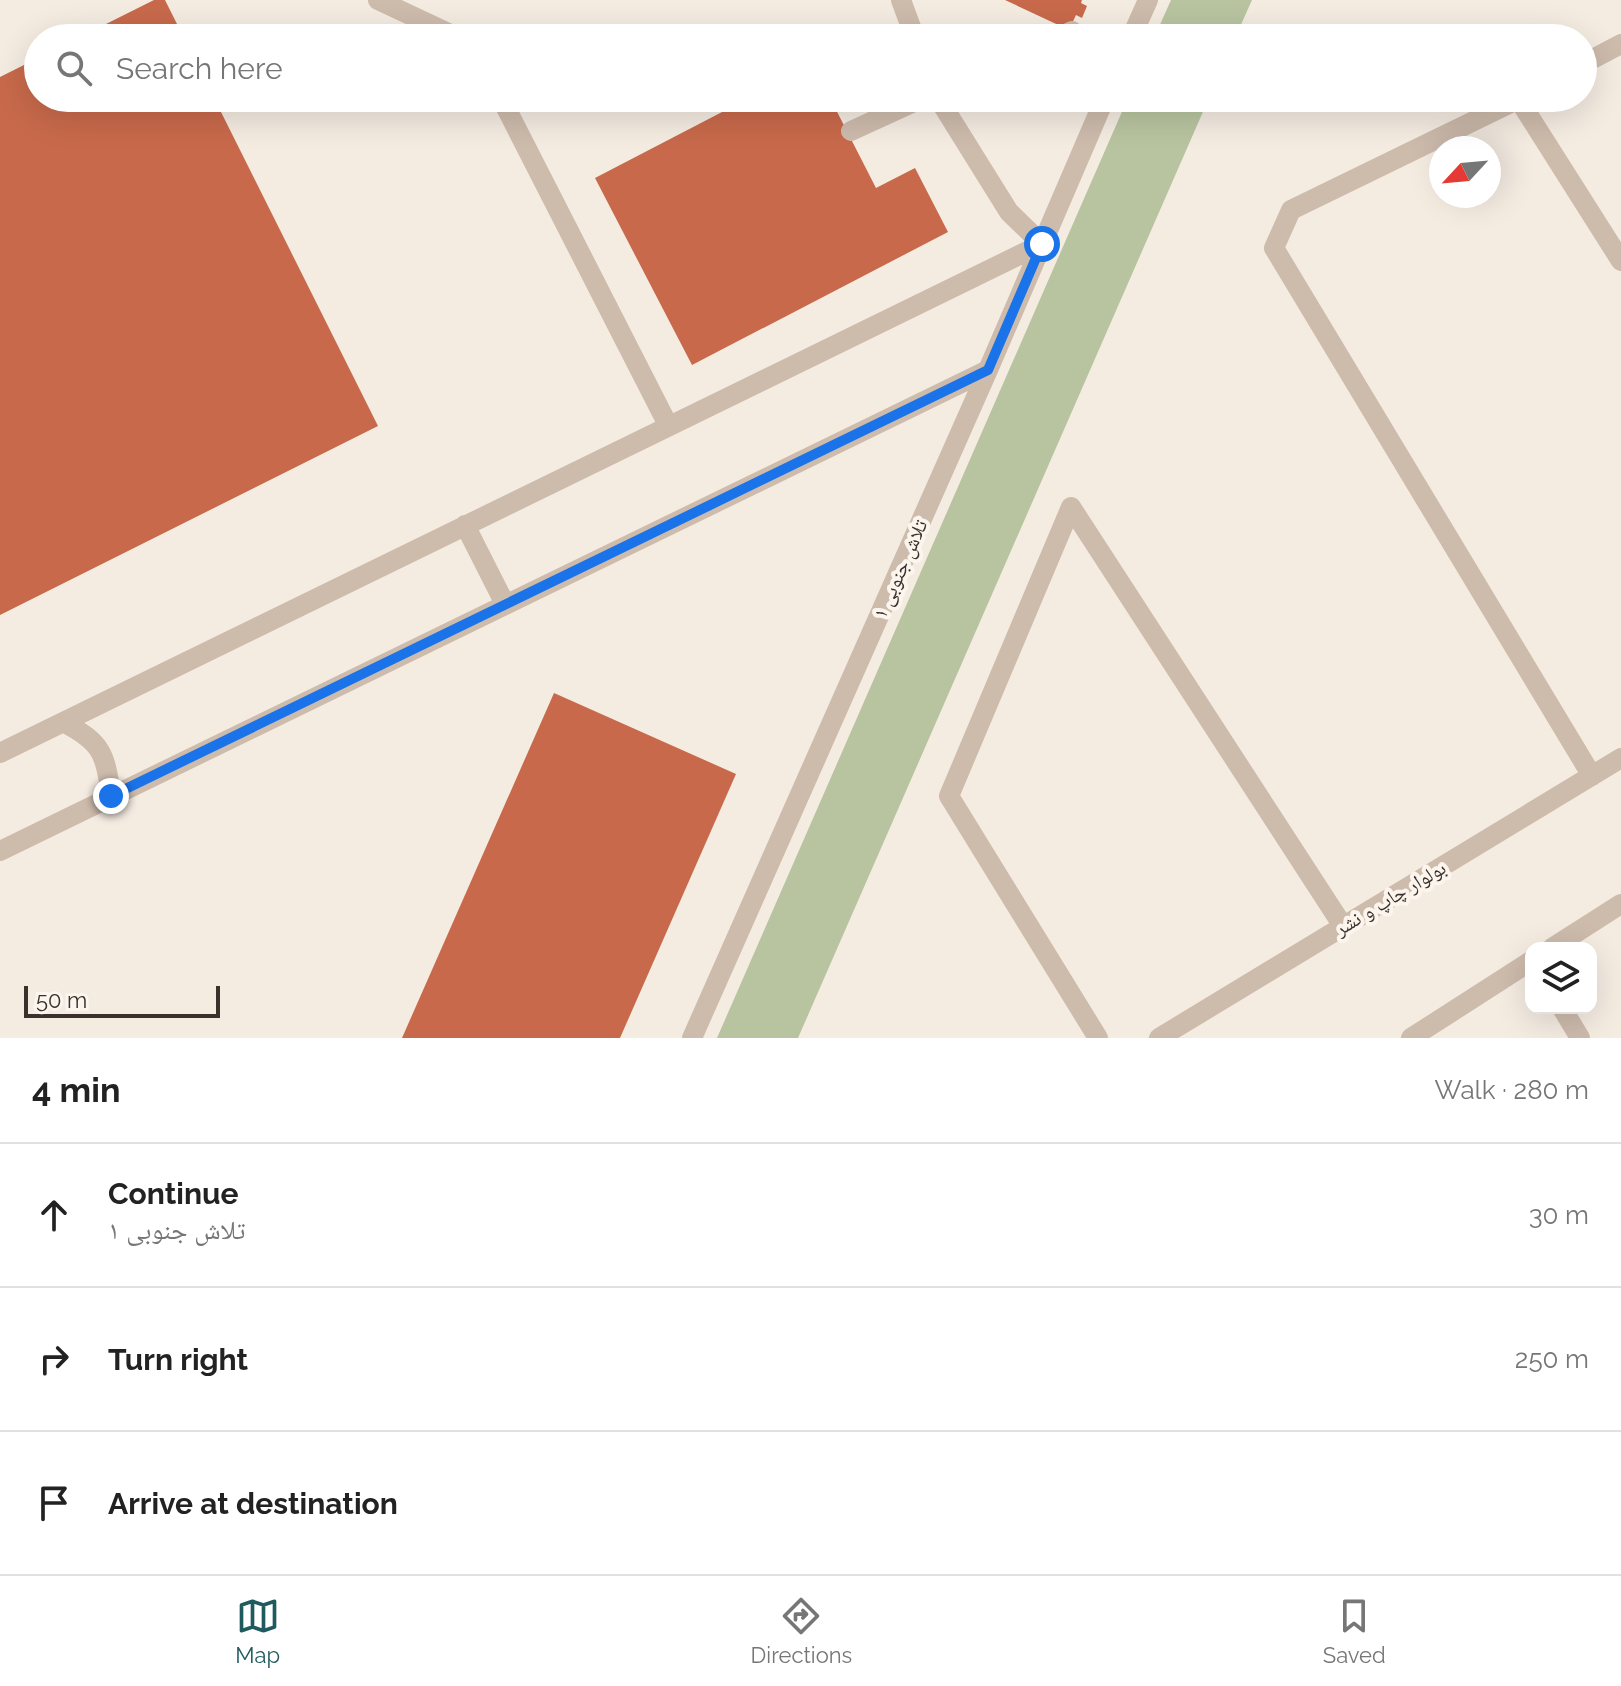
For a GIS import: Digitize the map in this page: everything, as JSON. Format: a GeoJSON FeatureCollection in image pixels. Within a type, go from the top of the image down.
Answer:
{"type":"FeatureCollection","features":[{"type":"Feature","properties":{"kind":"street"},"geometry":{"type":"LineString","coordinates":[[378,0],[429,24]]}},
{"type":"Feature","properties":{"kind":"street"},"geometry":{"type":"LineString","coordinates":[[901,0],[910,24]]}},
{"type":"Feature","properties":{"kind":"street"},"geometry":{"type":"LineString","coordinates":[[1137,24],[1148,0]]}},
{"type":"Feature","properties":{"kind":"street"},"geometry":{"type":"LineString","coordinates":[[1597,57],[1621,44]]}},
{"type":"Feature","properties":{"kind":"street"},"geometry":{"type":"LineString","coordinates":[[508,112],[668,425]]}},
{"type":"Feature","properties":{"kind":"street"},"geometry":{"type":"LineString","coordinates":[[851,131],[892,112]]}},
{"type":"Feature","properties":{"kind":"street"},"geometry":{"type":"LineString","coordinates":[[0,753],[1042,244],[1009,212],[947,112]]}},
{"type":"Feature","properties":{"kind":"street","name":"تلاش جنوبی ۱"},"geometry":{"type":"LineString","coordinates":[[692,1038],[1099,112]]}},
{"type":"Feature","properties":{"kind":"street"},"geometry":{"type":"LineString","coordinates":[[1493,112],[1291,210],[1274,248],[1592,776]]}},
{"type":"Feature","properties":{"kind":"street"},"geometry":{"type":"LineString","coordinates":[[1528,112],[1621,261]]}},
{"type":"Feature","properties":{"kind":"street"},"geometry":{"type":"LineString","coordinates":[[0,851],[988,370]]}},
{"type":"Feature","properties":{"kind":"street"},"geometry":{"type":"LineString","coordinates":[[1098,1038],[949,796],[1071,507],[1343,926]]}},
{"type":"Feature","properties":{"kind":"street"},"geometry":{"type":"LineString","coordinates":[[465,525],[505,604]]}},
{"type":"Feature","properties":{"kind":"street"},"geometry":{"type":"LineString","coordinates":[[63,722],[90,737],[106,762],[111,796]]}},
{"type":"Feature","properties":{"kind":"street","name":"بولوار چاپ و نشر"},"geometry":{"type":"LineString","coordinates":[[1159,1038],[1621,758]]}},
{"type":"Feature","properties":{"kind":"street"},"geometry":{"type":"LineString","coordinates":[[1561,942],[1621,904]]}},
{"type":"Feature","properties":{"kind":"street"},"geometry":{"type":"LineString","coordinates":[[1411,1038],[1525,965]]}},
{"type":"Feature","properties":{"kind":"street"},"geometry":{"type":"LineString","coordinates":[[1566,1014],[1580,1038]]}},
{"type":"Feature","properties":{"kind":"green space"},"geometry":{"type":"Polygon","coordinates":[[[1171,0],[1252,0],[1241,24],[1160,24],[1171,0]]]}},
{"type":"Feature","properties":{"kind":"green space"},"geometry":{"type":"Polygon","coordinates":[[[1122,112],[1203,112],[798,1038],[717,1038],[1122,112]]]}},
{"type":"Feature","properties":{"kind":"building"},"geometry":{"type":"Polygon","coordinates":[[[154,0],[165,0],[177,24],[106,24],[154,0]]]}},
{"type":"Feature","properties":{"kind":"building"},"geometry":{"type":"Polygon","coordinates":[[[1005,0],[1082,0],[1081,3],[1087,6],[1082,18],[1076,15],[1072,24],[1056,24],[1005,0]]]}},
{"type":"Feature","properties":{"kind":"building"},"geometry":{"type":"Polygon","coordinates":[[[24,65],[24,112],[221,112],[378,426],[0,615],[0,77],[24,65]]]}},
{"type":"Feature","properties":{"kind":"building"},"geometry":{"type":"Polygon","coordinates":[[[722,112],[837,112],[876,188],[915,168],[948,232],[692,365],[595,178],[722,112]]]}},
{"type":"Feature","properties":{"kind":"building"},"geometry":{"type":"Polygon","coordinates":[[[554,693],[736,774],[620,1038],[402,1038],[554,693]]]}},
{"type":"Feature","properties":{"kind":"route"},"geometry":{"type":"LineString","coordinates":[[111,796],[988,370],[1042,244]]}}]}
